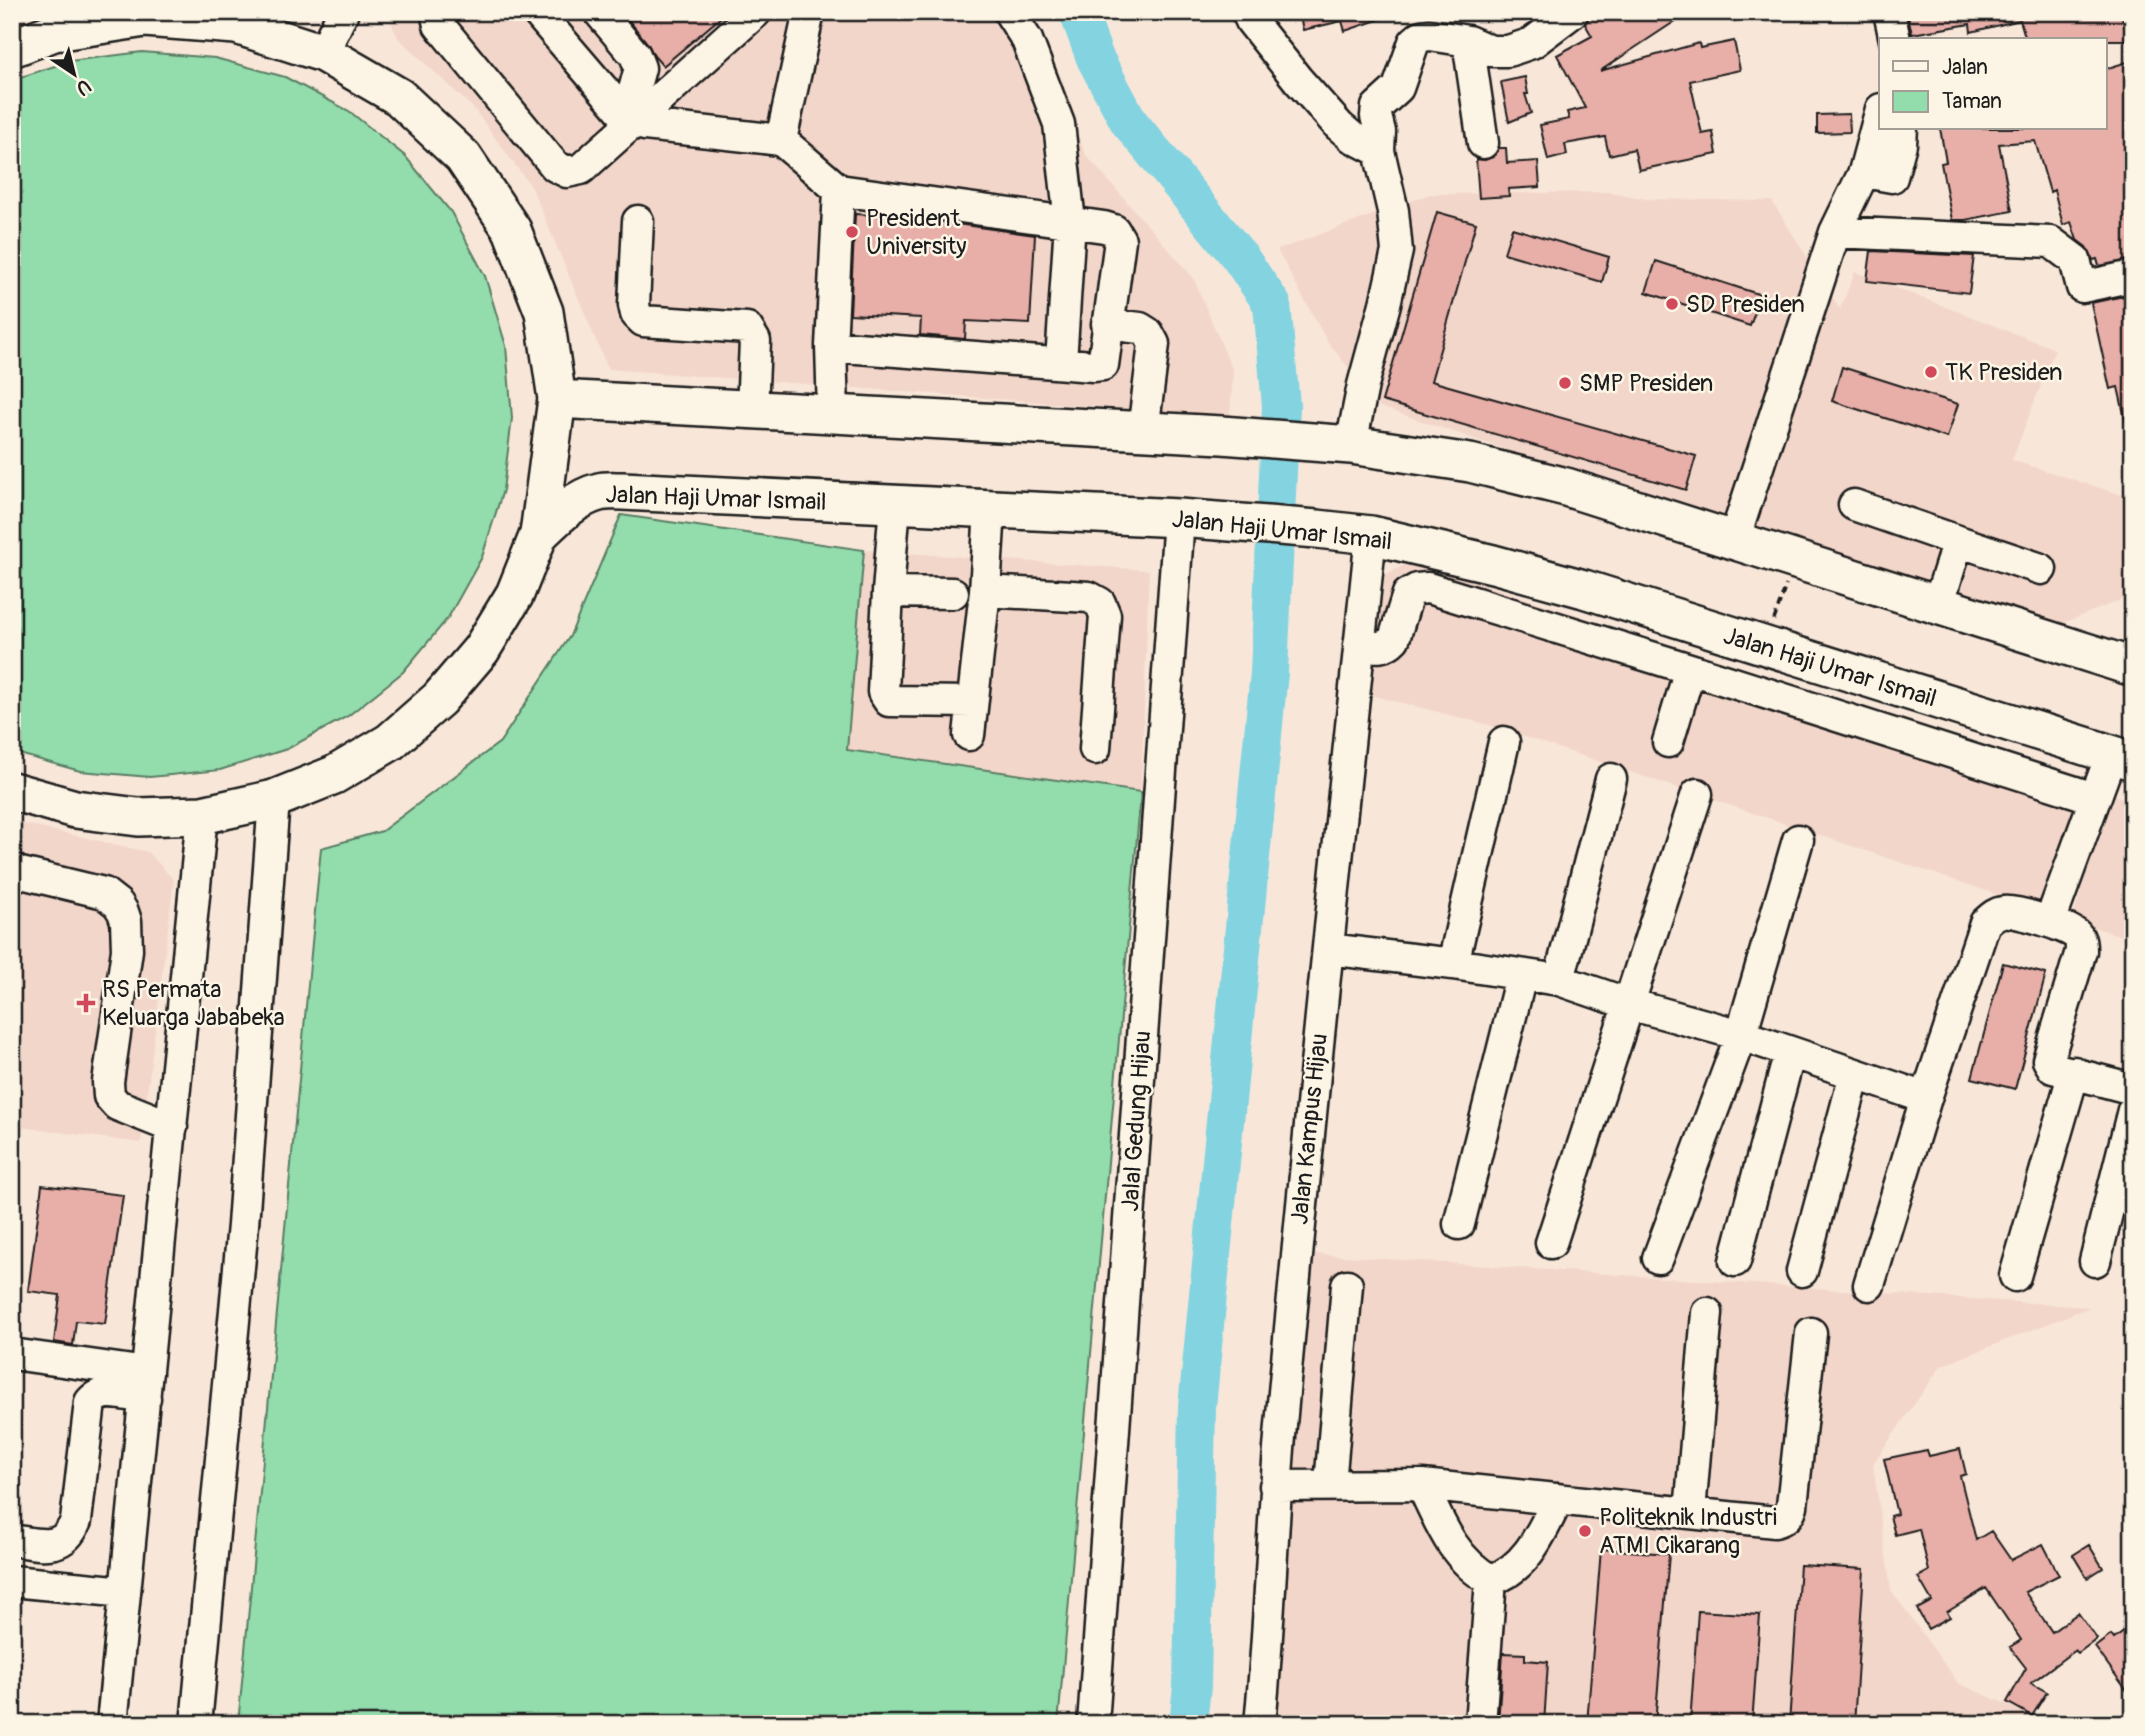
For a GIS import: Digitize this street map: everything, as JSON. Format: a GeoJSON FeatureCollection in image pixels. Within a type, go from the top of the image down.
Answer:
{"type":"FeatureCollection","features":[{"type":"Feature","properties":{"kind":"main road"},"geometry":{"type":"LineString","coordinates":[[12,48],[48,22],[145,18],[236,25],[323,52],[399,97],[463,157],[512,230],[544,312],[557,399],[539,534],[515,594],[481,650],[439,699],[390,741],[334,775],[274,799],[202,815],[138,817],[75,809],[13,795]]}},
{"type":"Feature","properties":{"kind":"main road"},"geometry":{"type":"LineString","coordinates":[[557,399],[1222,435],[1340,444],[1421,455],[1515,473],[1566,487],[2133,667]]}},
{"type":"Feature","properties":{"kind":"main road","name":"Jalan Haji Umar Ismail"},"geometry":{"type":"LineString","coordinates":[[539,534],[560,514],[600,491],[1187,519],[1371,535],[1584,589],[2122,758]]}},
{"type":"Feature","properties":{"kind":"street"},"geometry":{"type":"LineString","coordinates":[[323,52],[343,12]]}},
{"type":"Feature","properties":{"kind":"street"},"geometry":{"type":"LineString","coordinates":[[436,12],[439,25],[555,166],[567,172],[581,169],[628,123],[756,12]]}},
{"type":"Feature","properties":{"kind":"street"},"geometry":{"type":"LineString","coordinates":[[537,12],[628,123],[781,139],[839,190],[1104,227],[1114,230],[1119,240],[1103,365],[831,346]]}},
{"type":"Feature","properties":{"kind":"street"},"geometry":{"type":"LineString","coordinates":[[599,12],[639,62],[628,123]]}},
{"type":"Feature","properties":{"kind":"street"},"geometry":{"type":"LineString","coordinates":[[781,139],[809,12]]}},
{"type":"Feature","properties":{"kind":"street"},"geometry":{"type":"LineString","coordinates":[[1009,12],[1027,40],[1059,124],[1070,222],[1061,362]]}},
{"type":"Feature","properties":{"kind":"street"},"geometry":{"type":"LineString","coordinates":[[1247,12],[1251,21],[1298,80],[1339,126],[1352,138],[1380,151]]}},
{"type":"Feature","properties":{"kind":"street"},"geometry":{"type":"LineString","coordinates":[[1340,444],[1363,385],[1396,251],[1393,211],[1380,151],[1377,107],[1395,93],[1414,42],[1421,36],[1468,41],[1491,51],[1508,51],[1532,43],[1573,12]]}},
{"type":"Feature","properties":{"kind":"street"},"geometry":{"type":"LineString","coordinates":[[1889,12],[1895,38]]}},
{"type":"Feature","properties":{"kind":"street"},"geometry":{"type":"LineString","coordinates":[[1468,41],[1483,142]]}},
{"type":"Feature","properties":{"kind":"street"},"geometry":{"type":"LineString","coordinates":[[1734,540],[1835,232],[1864,172],[1879,116]]}},
{"type":"Feature","properties":{"kind":"street"},"geometry":{"type":"LineString","coordinates":[[1864,172],[1892,177],[1902,130]]}},
{"type":"Feature","properties":{"kind":"street"},"geometry":{"type":"LineString","coordinates":[[833,414],[831,346],[839,190]]}},
{"type":"Feature","properties":{"kind":"street"},"geometry":{"type":"LineString","coordinates":[[638,221],[634,305],[636,314],[643,321],[747,328],[755,341],[752,410]]}},
{"type":"Feature","properties":{"kind":"street"},"geometry":{"type":"LineString","coordinates":[[1835,232],[2051,242],[2075,260],[2082,287],[2133,276]]}},
{"type":"Feature","properties":{"kind":"street"},"geometry":{"type":"LineString","coordinates":[[1107,324],[1140,328],[1148,333],[1154,344],[1143,431]]}},
{"type":"Feature","properties":{"kind":"street"},"geometry":{"type":"LineString","coordinates":[[895,504],[883,692],[889,701],[972,702]]}},
{"type":"Feature","properties":{"kind":"street"},"geometry":{"type":"LineString","coordinates":[[1854,505],[2041,569]]}},
{"type":"Feature","properties":{"kind":"street"},"geometry":{"type":"LineString","coordinates":[[969,735],[985,591],[990,509]]}},
{"type":"Feature","properties":{"kind":"street","name":"Jalal Gedung Hijau"},"geometry":{"type":"LineString","coordinates":[[1093,1724],[1187,519]]}},
{"type":"Feature","properties":{"kind":"street","name":"Jalan Kampus Hijau"},"geometry":{"type":"LineString","coordinates":[[1260,1724],[1268,1647],[1275,1486],[1305,1161],[1328,949],[1371,646],[1371,535]]}},
{"type":"Feature","properties":{"kind":"street"},"geometry":{"type":"LineString","coordinates":[[1938,605],[1958,541]]}},
{"type":"Feature","properties":{"kind":"street"},"geometry":{"type":"LineString","coordinates":[[1371,646],[1394,639],[1408,594],[1417,589],[1428,589],[1690,669],[2094,798]]}},
{"type":"Feature","properties":{"kind":"street"},"geometry":{"type":"LineString","coordinates":[[985,591],[1089,597],[1100,603],[1105,615],[1095,749]]}},
{"type":"Feature","properties":{"kind":"street"},"geometry":{"type":"LineString","coordinates":[[888,592],[953,593]]}},
{"type":"Feature","properties":{"kind":"street"},"geometry":{"type":"LineString","coordinates":[[1668,742],[1690,669]]}},
{"type":"Feature","properties":{"kind":"street"},"geometry":{"type":"LineString","coordinates":[[1453,964],[1504,742]]}},
{"type":"Feature","properties":{"kind":"street"},"geometry":{"type":"LineString","coordinates":[[2050,922],[2094,798],[2122,758]]}},
{"type":"Feature","properties":{"kind":"street"},"geometry":{"type":"LineString","coordinates":[[1559,980],[1611,779]]}},
{"type":"Feature","properties":{"kind":"street"},"geometry":{"type":"LineString","coordinates":[[1551,1243],[1697,794]]}},
{"type":"Feature","properties":{"kind":"street"},"geometry":{"type":"LineString","coordinates":[[196,1724],[243,1225],[274,799]]}},
{"type":"Feature","properties":{"kind":"street"},"geometry":{"type":"LineString","coordinates":[[112,1724],[202,815]]}},
{"type":"Feature","properties":{"kind":"street"},"geometry":{"type":"LineString","coordinates":[[1658,1258],[1741,1035],[1798,840]]}},
{"type":"Feature","properties":{"kind":"street"},"geometry":{"type":"LineString","coordinates":[[12,869],[104,893],[118,904],[123,912],[127,950],[108,1082],[109,1096],[117,1105],[172,1127]]}},
{"type":"Feature","properties":{"kind":"street"},"geometry":{"type":"LineString","coordinates":[[1869,1285],[1926,1098],[1985,923],[1995,914],[2006,911],[2050,922],[2077,935],[2081,951],[2048,1060],[2053,1068],[2133,1089]]}},
{"type":"Feature","properties":{"kind":"street"},"geometry":{"type":"LineString","coordinates":[[1328,949],[1559,980],[1629,1004],[1741,1035],[1926,1098]]}},
{"type":"Feature","properties":{"kind":"street"},"geometry":{"type":"LineString","coordinates":[[1459,1224],[1521,976]]}},
{"type":"Feature","properties":{"kind":"street"},"geometry":{"type":"LineString","coordinates":[[1735,1261],[1790,1052]]}},
{"type":"Feature","properties":{"kind":"street"},"geometry":{"type":"LineString","coordinates":[[2015,1276],[2074,1072]]}},
{"type":"Feature","properties":{"kind":"street"},"geometry":{"type":"LineString","coordinates":[[1802,1270],[1855,1074]]}},
{"type":"Feature","properties":{"kind":"street"},"geometry":{"type":"LineString","coordinates":[[2095,1261],[2133,1110]]}},
{"type":"Feature","properties":{"kind":"street"},"geometry":{"type":"LineString","coordinates":[[1330,1485],[1347,1285]]}},
{"type":"Feature","properties":{"kind":"street"},"geometry":{"type":"LineString","coordinates":[[1690,1512],[1707,1313]]}},
{"type":"Feature","properties":{"kind":"street"},"geometry":{"type":"LineString","coordinates":[[1275,1486],[1422,1485],[1775,1522],[1790,1513],[1811,1333]]}},
{"type":"Feature","properties":{"kind":"street"},"geometry":{"type":"LineString","coordinates":[[12,1354],[146,1385]]}},
{"type":"Feature","properties":{"kind":"street"},"geometry":{"type":"LineString","coordinates":[[12,1540],[50,1545],[71,1532],[76,1521],[90,1402],[94,1397],[105,1393],[146,1385]]}},
{"type":"Feature","properties":{"kind":"street"},"geometry":{"type":"LineString","coordinates":[[1422,1485],[1444,1532],[1461,1557],[1491,1580],[1505,1576],[1535,1545],[1558,1500]]}},
{"type":"Feature","properties":{"kind":"street"},"geometry":{"type":"LineString","coordinates":[[1480,1724],[1491,1580]]}},
{"type":"Feature","properties":{"kind":"street"},"geometry":{"type":"LineString","coordinates":[[12,1581],[125,1592]]}},
{"type":"Feature","properties":{"kind":"path"},"geometry":{"type":"LineString","coordinates":[[1764,647],[1796,560]]}},
{"type":"Feature","properties":{"kind":"shaded area","name":"President University"},"geometry":{"type":"Polygon","coordinates":[[[389,12],[1026,12],[1086,155],[1193,277],[1233,371],[1230,417],[608,369],[532,188],[473,108],[398,38],[389,19],[389,12]]]}},
{"type":"Feature","properties":{"kind":"shaded area"},"geometry":{"type":"Polygon","coordinates":[[[1611,192],[1646,199],[1772,201],[1840,309],[1855,272],[2055,349],[2012,460],[2125,496],[2133,516],[2133,595],[2041,632],[1380,407],[1327,341],[1277,250],[1430,194],[1611,192]]]}},
{"type":"Feature","properties":{"kind":"shaded area"},"geometry":{"type":"Polygon","coordinates":[[[864,550],[1149,570],[1141,792],[847,750],[864,550]]]}},
{"type":"Feature","properties":{"kind":"shaded area"},"geometry":{"type":"Polygon","coordinates":[[[1413,561],[2082,782],[2043,910],[1489,725],[1346,689],[1386,574],[1413,561]]]}},
{"type":"Feature","properties":{"kind":"shaded area"},"geometry":{"type":"Polygon","coordinates":[[[2109,794],[2133,801],[2133,940],[2072,920],[2109,794]]]}},
{"type":"Feature","properties":{"kind":"shaded area","name":"RS Permata Keluarga Jababeka"},"geometry":{"type":"Polygon","coordinates":[[[12,821],[148,852],[174,880],[141,1143],[12,1126],[12,821]]]}},
{"type":"Feature","properties":{"kind":"shaded area","name":"Politeknik Industri ATMI Cikarang"},"geometry":{"type":"Polygon","coordinates":[[[1301,1253],[2090,1307],[1941,1366],[1873,1464],[1891,1590],[1958,1683],[2052,1724],[1273,1724],[1301,1253]]]}},
{"type":"Feature","properties":{"kind":"green space"},"geometry":{"type":"Polygon","coordinates":[[[142,52],[215,58],[285,77],[349,111],[405,156],[451,212],[485,276],[506,346],[512,418],[503,490],[482,557],[448,618],[403,672],[348,716],[287,749],[220,770],[150,777],[80,771],[12,752],[12,80],[70,61],[142,52]]]}},
{"type":"Feature","properties":{"kind":"green space"},"geometry":{"type":"Polygon","coordinates":[[[621,515],[864,550],[847,750],[1141,792],[1058,1724],[238,1724],[321,848],[382,831],[500,742],[570,636],[621,515]]]}},
{"type":"Feature","properties":{"kind":"building"},"geometry":{"type":"Polygon","coordinates":[[[622,12],[727,12],[663,66],[622,12]]]}},
{"type":"Feature","properties":{"kind":"building"},"geometry":{"type":"Polygon","coordinates":[[[1299,12],[1391,12],[1392,15],[1345,31],[1342,21],[1303,30],[1299,12]]]}},
{"type":"Feature","properties":{"kind":"building"},"geometry":{"type":"Polygon","coordinates":[[[1596,12],[1689,12],[1600,71],[1699,43],[1700,48],[1734,41],[1740,70],[1690,81],[1702,134],[1713,132],[1717,154],[1639,170],[1634,149],[1609,155],[1605,137],[1565,144],[1567,155],[1548,160],[1540,125],[1569,119],[1567,112],[1585,108],[1557,55],[1592,36],[1585,24],[1596,12]]]}},
{"type":"Feature","properties":{"kind":"building"},"geometry":{"type":"Polygon","coordinates":[[[1907,12],[2121,12],[2128,40],[2025,38],[2020,20],[1971,32],[1970,24],[1912,34],[1907,12]]]}},
{"type":"Feature","properties":{"kind":"building"},"geometry":{"type":"Polygon","coordinates":[[[2133,60],[2133,259],[2099,266],[2097,259],[2093,260],[2086,247],[2077,240],[2071,222],[2063,225],[2054,190],[2050,192],[2035,141],[1999,144],[2012,211],[1952,220],[1941,163],[1946,162],[1940,130],[2106,130],[2106,69],[2133,60]]]}},
{"type":"Feature","properties":{"kind":"building"},"geometry":{"type":"Polygon","coordinates":[[[1525,77],[1528,94],[1525,94],[1531,113],[1509,122],[1501,82],[1525,77]]]}},
{"type":"Feature","properties":{"kind":"building"},"geometry":{"type":"Polygon","coordinates":[[[1849,114],[1850,132],[1817,133],[1817,115],[1849,114]]]}},
{"type":"Feature","properties":{"kind":"building"},"geometry":{"type":"Polygon","coordinates":[[[1499,148],[1506,148],[1507,163],[1538,161],[1540,187],[1508,189],[1509,196],[1479,198],[1476,159],[1493,157],[1499,148]]]}},
{"type":"Feature","properties":{"kind":"building"},"geometry":{"type":"Polygon","coordinates":[[[1437,212],[1476,223],[1431,381],[1696,456],[1686,490],[1382,401],[1437,212]]]}},
{"type":"Feature","properties":{"kind":"building"},"geometry":{"type":"Polygon","coordinates":[[[855,214],[907,217],[1035,235],[1030,324],[966,321],[965,339],[920,335],[921,318],[850,314],[855,214]]]}},
{"type":"Feature","properties":{"kind":"building"},"geometry":{"type":"Polygon","coordinates":[[[1512,228],[1609,257],[1602,282],[1504,253],[1512,228]]]}},
{"type":"Feature","properties":{"kind":"building"},"geometry":{"type":"Polygon","coordinates":[[[1871,251],[1974,256],[1969,293],[1867,281],[1871,251]]]}},
{"type":"Feature","properties":{"kind":"building"},"geometry":{"type":"Polygon","coordinates":[[[1656,261],[1761,295],[1750,326],[1646,292],[1656,261]]]}},
{"type":"Feature","properties":{"kind":"building"},"geometry":{"type":"Polygon","coordinates":[[[2133,294],[2133,422],[2126,423],[2118,387],[2110,389],[2091,303],[2133,294]]]}},
{"type":"Feature","properties":{"kind":"building"},"geometry":{"type":"Polygon","coordinates":[[[1842,367],[1958,404],[1947,438],[1832,401],[1842,367]]]}},
{"type":"Feature","properties":{"kind":"building"},"geometry":{"type":"Polygon","coordinates":[[[2003,963],[2046,974],[2015,1089],[1972,1078],[2003,963]]]}},
{"type":"Feature","properties":{"kind":"building"},"geometry":{"type":"Polygon","coordinates":[[[42,1185],[123,1195],[105,1324],[76,1321],[73,1345],[54,1342],[60,1295],[28,1291],[42,1185]]]}},
{"type":"Feature","properties":{"kind":"building"},"geometry":{"type":"Polygon","coordinates":[[[1960,1449],[1966,1474],[1960,1476],[1976,1540],[1991,1531],[2011,1560],[2043,1544],[2059,1575],[2025,1592],[2052,1632],[2078,1613],[2097,1639],[2078,1653],[2075,1650],[2031,1683],[2047,1692],[2032,1716],[2007,1702],[2026,1668],[2010,1647],[2021,1640],[1986,1588],[1947,1612],[1950,1617],[1928,1629],[1917,1609],[1932,1601],[1918,1577],[1929,1571],[1919,1529],[1895,1535],[1890,1516],[1897,1514],[1884,1459],[1927,1450],[1929,1456],[1960,1449]]]}},
{"type":"Feature","properties":{"kind":"building"},"geometry":{"type":"Polygon","coordinates":[[[2089,1545],[2103,1568],[2087,1578],[2073,1555],[2089,1545]]]}},
{"type":"Feature","properties":{"kind":"building"},"geometry":{"type":"Polygon","coordinates":[[[1601,1549],[1669,1554],[1655,1724],[1587,1724],[1601,1549]]]}},
{"type":"Feature","properties":{"kind":"building"},"geometry":{"type":"Polygon","coordinates":[[[1800,1565],[1864,1569],[1854,1724],[1789,1724],[1800,1565]]]}},
{"type":"Feature","properties":{"kind":"building"},"geometry":{"type":"Polygon","coordinates":[[[1698,1611],[1760,1615],[1752,1724],[1690,1724],[1698,1611]]]}},
{"type":"Feature","properties":{"kind":"building"},"geometry":{"type":"Polygon","coordinates":[[[2133,1625],[2133,1699],[2095,1647],[2111,1635],[2114,1639],[2133,1625]]]}},
{"type":"Feature","properties":{"kind":"building"},"geometry":{"type":"Polygon","coordinates":[[[1503,1653],[1525,1654],[1525,1660],[1548,1662],[1544,1724],[1498,1724],[1503,1653]]]}},
{"type":"Feature","properties":{"kind":"waterway"},"geometry":{"type":"LineString","coordinates":[[1078,12],[1095,58],[1129,122],[1239,256],[1272,304],[1281,406],[1269,673],[1197,1407],[1192,1686],[1188,1724]]}},
{"type":"Feature","properties":{"kind":"place","name":"President University"},"geometry":{"type":"Point","coordinates":[852,232]}},
{"type":"Feature","properties":{"kind":"place","name":"SD Presiden"},"geometry":{"type":"Point","coordinates":[1672,304]}},
{"type":"Feature","properties":{"kind":"place","name":"TK Presiden"},"geometry":{"type":"Point","coordinates":[1931,372]}},
{"type":"Feature","properties":{"kind":"place","name":"SMP Presiden"},"geometry":{"type":"Point","coordinates":[1565,383]}},
{"type":"Feature","properties":{"kind":"place","name":"RS Permata Keluarga Jababeka"},"geometry":{"type":"Point","coordinates":[86,1003]}},
{"type":"Feature","properties":{"kind":"place","name":"Politeknik Industri ATMI Cikarang"},"geometry":{"type":"Point","coordinates":[1585,1531]}}]}
